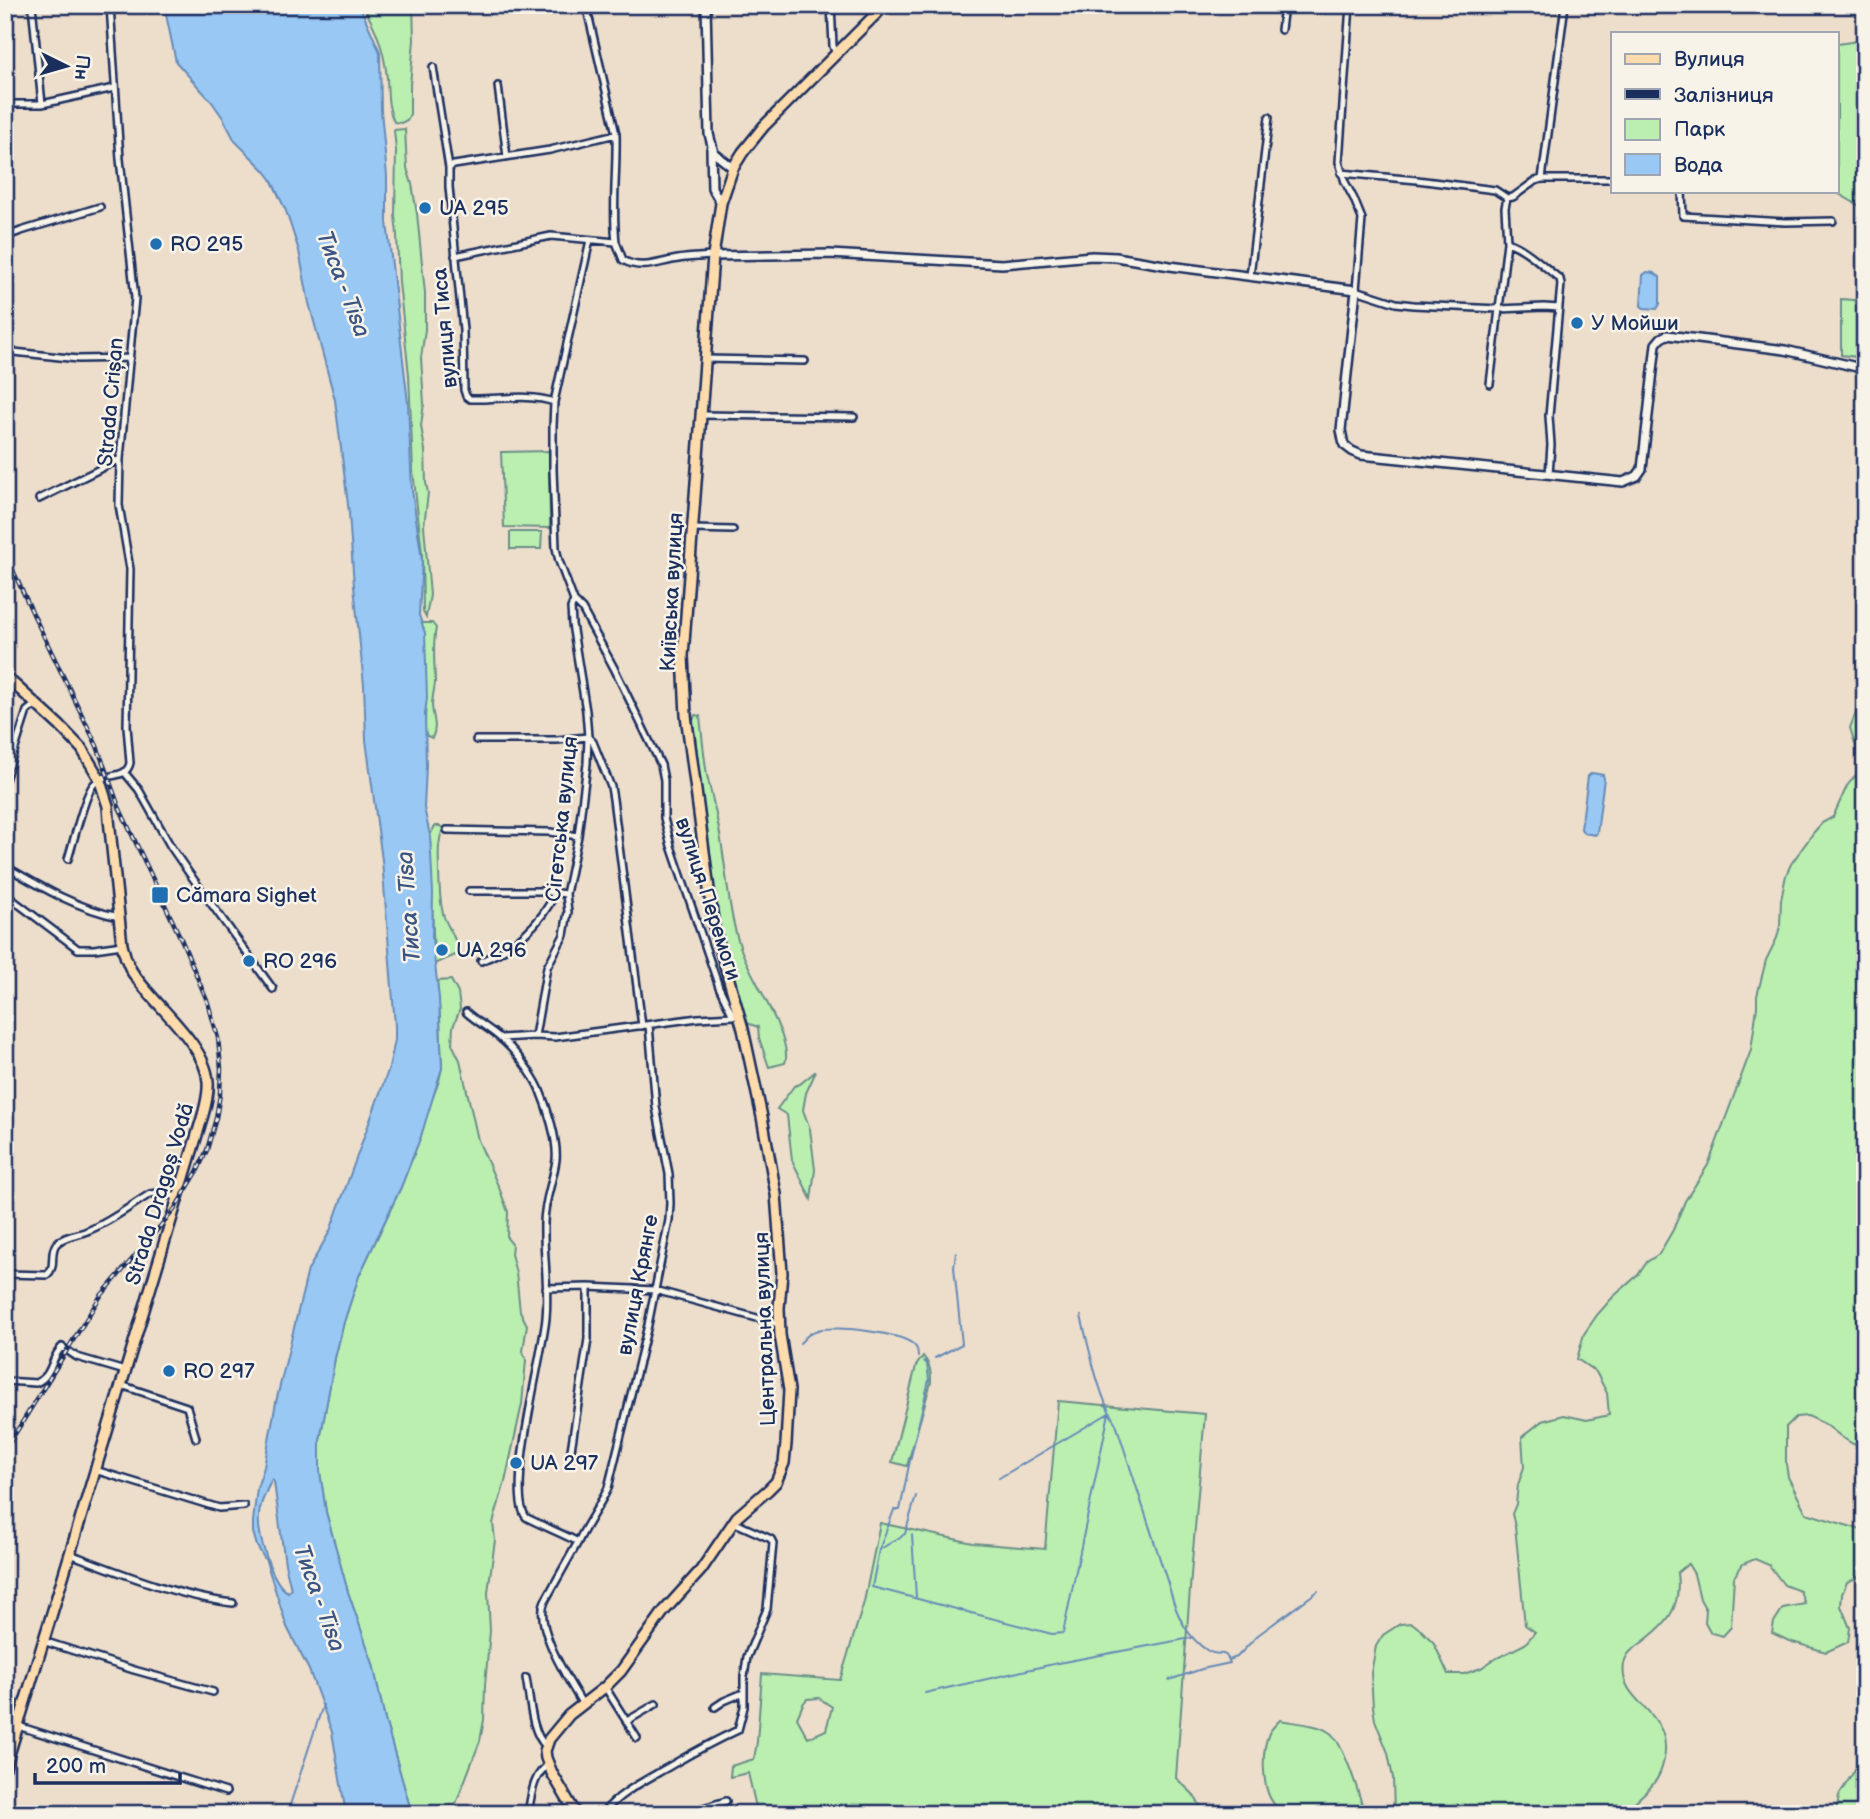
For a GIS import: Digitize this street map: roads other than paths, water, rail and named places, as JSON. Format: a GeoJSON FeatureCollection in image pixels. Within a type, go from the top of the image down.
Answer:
{"type":"FeatureCollection","features":[{"type":"Feature","properties":{"kind":"main road","name":"Київська вулиця"},"geometry":{"type":"LineString","coordinates":[[736,1015],[713,927],[686,715],[683,656],[713,256],[721,203],[733,168],[743,152],[764,126],[885,5]]}},
{"type":"Feature","properties":{"kind":"main road","name":"Strada Dragoș Vodă"},"geometry":{"type":"LineString","coordinates":[[5,676],[82,749],[99,778],[109,818],[122,945],[126,960],[135,976],[187,1038],[199,1056],[208,1081],[206,1101],[178,1197],[5,1768]]}},
{"type":"Feature","properties":{"kind":"main road","name":"Центральна вулиця"},"geometry":{"type":"LineString","coordinates":[[546,1746],[553,1733],[582,1703],[605,1687],[621,1671],[664,1611],[701,1570],[733,1522],[776,1482],[783,1463],[789,1390],[779,1324],[782,1273],[776,1194],[762,1117],[736,1015]]}},
{"type":"Feature","properties":{"kind":"main road"},"geometry":{"type":"LineString","coordinates":[[546,1746],[549,1765],[576,1814]]}},
{"type":"Feature","properties":{"kind":"street"},"geometry":{"type":"LineString","coordinates":[[32,5],[43,104]]}},
{"type":"Feature","properties":{"kind":"street","name":"Strada Crișan"},"geometry":{"type":"LineString","coordinates":[[110,5],[114,88],[135,298],[120,459],[120,515],[130,569],[127,726],[130,763],[125,773]]}},
{"type":"Feature","properties":{"kind":"street"},"geometry":{"type":"LineString","coordinates":[[586,5],[616,134],[613,216],[616,243],[623,260],[640,266],[713,256],[830,254],[1002,264],[1091,256],[1116,257],[1356,290],[1413,306],[1559,308]]}},
{"type":"Feature","properties":{"kind":"street"},"geometry":{"type":"LineString","coordinates":[[706,5],[712,188],[721,203]]}},
{"type":"Feature","properties":{"kind":"street"},"geometry":{"type":"LineString","coordinates":[[831,5],[833,46],[836,54]]}},
{"type":"Feature","properties":{"kind":"street"},"geometry":{"type":"LineString","coordinates":[[1282,30],[1284,5]]}},
{"type":"Feature","properties":{"kind":"street"},"geometry":{"type":"LineString","coordinates":[[1350,5],[1339,162],[1341,173],[1362,219],[1341,430],[1344,445],[1352,451],[1623,482],[1637,476],[1642,469],[1656,344],[1667,335],[1785,350],[1865,369]]}},
{"type":"Feature","properties":{"kind":"street"},"geometry":{"type":"LineString","coordinates":[[1542,179],[1565,5]]}},
{"type":"Feature","properties":{"kind":"street","name":"вулиця Тиса"},"geometry":{"type":"LineString","coordinates":[[433,67],[449,169],[466,396],[470,399],[520,397],[554,402]]}},
{"type":"Feature","properties":{"kind":"street"},"geometry":{"type":"LineString","coordinates":[[498,86],[506,157]]}},
{"type":"Feature","properties":{"kind":"street"},"geometry":{"type":"LineString","coordinates":[[5,104],[43,104],[114,88]]}},
{"type":"Feature","properties":{"kind":"street"},"geometry":{"type":"LineString","coordinates":[[1250,276],[1269,117]]}},
{"type":"Feature","properties":{"kind":"street"},"geometry":{"type":"LineString","coordinates":[[449,169],[454,165],[550,150],[616,134]]}},
{"type":"Feature","properties":{"kind":"street"},"geometry":{"type":"LineString","coordinates":[[711,145],[718,158],[733,168]]}},
{"type":"Feature","properties":{"kind":"street"},"geometry":{"type":"LineString","coordinates":[[1341,173],[1495,190],[1507,198],[1542,179],[1611,179]]}},
{"type":"Feature","properties":{"kind":"street"},"geometry":{"type":"LineString","coordinates":[[1682,192],[1683,216],[1785,222],[1833,220]]}},
{"type":"Feature","properties":{"kind":"street"},"geometry":{"type":"LineString","coordinates":[[1490,384],[1507,242],[1507,198]]}},
{"type":"Feature","properties":{"kind":"street"},"geometry":{"type":"LineString","coordinates":[[5,237],[100,207]]}},
{"type":"Feature","properties":{"kind":"street"},"geometry":{"type":"LineString","coordinates":[[455,256],[551,236],[616,243]]}},
{"type":"Feature","properties":{"kind":"street"},"geometry":{"type":"LineString","coordinates":[[575,601],[556,548],[554,402],[590,240]]}},
{"type":"Feature","properties":{"kind":"street"},"geometry":{"type":"LineString","coordinates":[[1507,242],[1522,249],[1560,279],[1561,284],[1549,416],[1549,474]]}},
{"type":"Feature","properties":{"kind":"street"},"geometry":{"type":"LineString","coordinates":[[5,351],[78,359],[130,358]]}},
{"type":"Feature","properties":{"kind":"street"},"geometry":{"type":"LineString","coordinates":[[705,359],[805,361]]}},
{"type":"Feature","properties":{"kind":"street"},"geometry":{"type":"LineString","coordinates":[[701,415],[854,417]]}},
{"type":"Feature","properties":{"kind":"street"},"geometry":{"type":"LineString","coordinates":[[39,499],[120,459]]}},
{"type":"Feature","properties":{"kind":"street"},"geometry":{"type":"LineString","coordinates":[[692,529],[733,530]]}},
{"type":"Feature","properties":{"kind":"street","name":"Сігетська вулиця"},"geometry":{"type":"LineString","coordinates":[[535,1035],[547,967],[564,935],[568,912],[566,894],[578,836],[587,764],[588,737],[572,624],[575,601]]}},
{"type":"Feature","properties":{"kind":"street","name":"вулиця Перемоги"},"geometry":{"type":"LineString","coordinates":[[575,601],[614,668],[661,765],[664,780],[664,818],[671,846],[719,987],[736,1015]]}},
{"type":"Feature","properties":{"kind":"street"},"geometry":{"type":"LineString","coordinates":[[5,780],[27,711],[36,704]]}},
{"type":"Feature","properties":{"kind":"street"},"geometry":{"type":"LineString","coordinates":[[476,740],[557,740],[588,737]]}},
{"type":"Feature","properties":{"kind":"street","name":"вулиця Крянге"},"geometry":{"type":"LineString","coordinates":[[582,1703],[558,1663],[542,1615],[542,1606],[608,1488],[655,1290],[670,1203],[669,1174],[656,1107],[611,787],[593,742],[588,737]]}},
{"type":"Feature","properties":{"kind":"street"},"geometry":{"type":"LineString","coordinates":[[68,859],[90,788],[99,778],[125,773],[139,790],[189,873],[274,989]]}},
{"type":"Feature","properties":{"kind":"street"},"geometry":{"type":"LineString","coordinates":[[447,830],[550,832],[578,836]]}},
{"type":"Feature","properties":{"kind":"street"},"geometry":{"type":"LineString","coordinates":[[5,866],[44,890],[93,910],[119,917]]}},
{"type":"Feature","properties":{"kind":"street"},"geometry":{"type":"LineString","coordinates":[[469,891],[541,891],[566,894]]}},
{"type":"Feature","properties":{"kind":"street"},"geometry":{"type":"LineString","coordinates":[[481,961],[497,955],[530,929],[543,914],[555,893]]}},
{"type":"Feature","properties":{"kind":"street"},"geometry":{"type":"LineString","coordinates":[[5,894],[78,949],[94,950],[122,945]]}},
{"type":"Feature","properties":{"kind":"street"},"geometry":{"type":"LineString","coordinates":[[466,1013],[500,1038],[521,1061],[538,1087],[556,1149],[544,1207],[543,1250],[547,1318],[521,1462],[522,1509],[529,1520],[578,1542]]}},
{"type":"Feature","properties":{"kind":"street"},"geometry":{"type":"LineString","coordinates":[[500,1038],[535,1035],[555,1037],[736,1015]]}},
{"type":"Feature","properties":{"kind":"street"},"geometry":{"type":"LineString","coordinates":[[5,1274],[47,1275],[53,1267],[57,1243],[64,1238],[99,1226],[150,1194],[178,1197]]}},
{"type":"Feature","properties":{"kind":"street"},"geometry":{"type":"LineString","coordinates":[[571,1450],[588,1339],[588,1287]]}},
{"type":"Feature","properties":{"kind":"street"},"geometry":{"type":"LineString","coordinates":[[546,1288],[655,1290],[779,1324]]}},
{"type":"Feature","properties":{"kind":"street"},"geometry":{"type":"LineString","coordinates":[[5,1381],[40,1382],[46,1378],[62,1347],[77,1357],[125,1371]]}},
{"type":"Feature","properties":{"kind":"street"},"geometry":{"type":"LineString","coordinates":[[121,1385],[187,1407],[196,1438]]}},
{"type":"Feature","properties":{"kind":"street"},"geometry":{"type":"LineString","coordinates":[[95,1470],[214,1507],[244,1506]]}},
{"type":"Feature","properties":{"kind":"street"},"geometry":{"type":"LineString","coordinates":[[602,1814],[612,1802],[637,1785],[700,1748],[738,1730],[744,1707],[747,1657],[767,1609],[773,1543],[771,1539],[733,1522]]}},
{"type":"Feature","properties":{"kind":"street"},"geometry":{"type":"LineString","coordinates":[[70,1554],[187,1594],[211,1601],[233,1603]]}},
{"type":"Feature","properties":{"kind":"street"},"geometry":{"type":"LineString","coordinates":[[44,1641],[213,1692]]}},
{"type":"Feature","properties":{"kind":"street"},"geometry":{"type":"LineString","coordinates":[[526,1678],[535,1729],[546,1746]]}},
{"type":"Feature","properties":{"kind":"street"},"geometry":{"type":"LineString","coordinates":[[605,1687],[637,1738]]}},
{"type":"Feature","properties":{"kind":"street"},"geometry":{"type":"LineString","coordinates":[[715,1707],[743,1693]]}},
{"type":"Feature","properties":{"kind":"street"},"geometry":{"type":"LineString","coordinates":[[627,1721],[656,1704]]}},
{"type":"Feature","properties":{"kind":"street"},"geometry":{"type":"LineString","coordinates":[[18,1727],[226,1792]]}},
{"type":"Feature","properties":{"kind":"street"},"geometry":{"type":"LineString","coordinates":[[528,1814],[540,1769],[549,1765]]}},
{"type":"Feature","properties":{"kind":"street"},"geometry":{"type":"LineString","coordinates":[[684,1814],[726,1801]]}},
{"type":"Feature","properties":{"kind":"water","name":"Тиса - Tisa"},"geometry":{"type":"Polygon","coordinates":[[[164,5],[356,5],[362,11],[380,52],[387,222],[408,403],[412,490],[422,560],[419,615],[425,633],[427,698],[424,808],[430,835],[432,939],[439,998],[442,1068],[421,1136],[401,1187],[359,1276],[344,1322],[320,1440],[320,1472],[326,1512],[348,1592],[373,1664],[385,1720],[412,1814],[346,1814],[332,1732],[309,1670],[287,1627],[266,1561],[253,1532],[257,1488],[308,1270],[330,1231],[389,1068],[395,1026],[382,860],[366,740],[364,685],[349,513],[335,400],[309,303],[299,251],[286,211],[271,179],[235,141],[212,102],[176,62],[164,5]],[[272,1479],[262,1502],[259,1524],[271,1569],[288,1592],[291,1589],[272,1479]]]}},
{"type":"Feature","properties":{"kind":"water"},"geometry":{"type":"Polygon","coordinates":[[[1647,272],[1660,277],[1660,304],[1657,309],[1641,306],[1643,275],[1647,272]]]}},
{"type":"Feature","properties":{"kind":"water"},"geometry":{"type":"Polygon","coordinates":[[[1592,773],[1603,775],[1604,778],[1595,835],[1584,833],[1581,829],[1588,776],[1592,773]]]}},
{"type":"Feature","properties":{"kind":"waterway"},"geometry":{"type":"LineString","coordinates":[[935,1358],[962,1344],[954,1267],[956,1253]]}},
{"type":"Feature","properties":{"kind":"waterway"},"geometry":{"type":"LineString","coordinates":[[1081,1316],[1100,1387],[1116,1424],[1179,1616],[1200,1645],[1212,1653],[1226,1655],[1230,1663],[1169,1680]]}},
{"type":"Feature","properties":{"kind":"waterway"},"geometry":{"type":"LineString","coordinates":[[800,1343],[810,1333],[818,1330],[869,1331],[909,1341],[916,1347],[918,1357]]}},
{"type":"Feature","properties":{"kind":"waterway"},"geometry":{"type":"LineString","coordinates":[[916,1496],[905,1534],[879,1550],[894,1510],[900,1510],[929,1380],[927,1364],[924,1361]]}},
{"type":"Feature","properties":{"kind":"waterway"},"geometry":{"type":"LineString","coordinates":[[879,1550],[872,1587],[1052,1634],[1063,1633],[1109,1413],[999,1478]]}},
{"type":"Feature","properties":{"kind":"waterway"},"geometry":{"type":"LineString","coordinates":[[912,1535],[916,1597]]}},
{"type":"Feature","properties":{"kind":"waterway"},"geometry":{"type":"LineString","coordinates":[[1229,1660],[1237,1657],[1258,1635],[1318,1591]]}},
{"type":"Feature","properties":{"kind":"waterway"},"geometry":{"type":"LineString","coordinates":[[925,1693],[1058,1663],[1191,1638]]}},
{"type":"Feature","properties":{"kind":"waterway"},"geometry":{"type":"LineString","coordinates":[[287,1814],[323,1705]]}},
{"type":"Feature","properties":{"kind":"railway"},"geometry":{"type":"LineString","coordinates":[[5,553],[97,746],[119,807],[182,941],[208,1003],[218,1038],[221,1068],[216,1118],[207,1150],[197,1172],[174,1210],[100,1297],[5,1450]]}},
{"type":"Feature","properties":{"kind":"place","name":"UA 295"},"geometry":{"type":"Point","coordinates":[425,208]}},
{"type":"Feature","properties":{"kind":"place","name":"RO 295"},"geometry":{"type":"Point","coordinates":[156,244]}},
{"type":"Feature","properties":{"kind":"place","name":"У Мойши"},"geometry":{"type":"Point","coordinates":[1577,323]}},
{"type":"Feature","properties":{"kind":"place","name":"Cămara Sighet"},"geometry":{"type":"Point","coordinates":[160,895]}},
{"type":"Feature","properties":{"kind":"place","name":"UA 296"},"geometry":{"type":"Point","coordinates":[442,950]}},
{"type":"Feature","properties":{"kind":"place","name":"RO 296"},"geometry":{"type":"Point","coordinates":[249,961]}},
{"type":"Feature","properties":{"kind":"place","name":"RO 297"},"geometry":{"type":"Point","coordinates":[169,1371]}},
{"type":"Feature","properties":{"kind":"place","name":"UA 297"},"geometry":{"type":"Point","coordinates":[516,1463]}}]}
